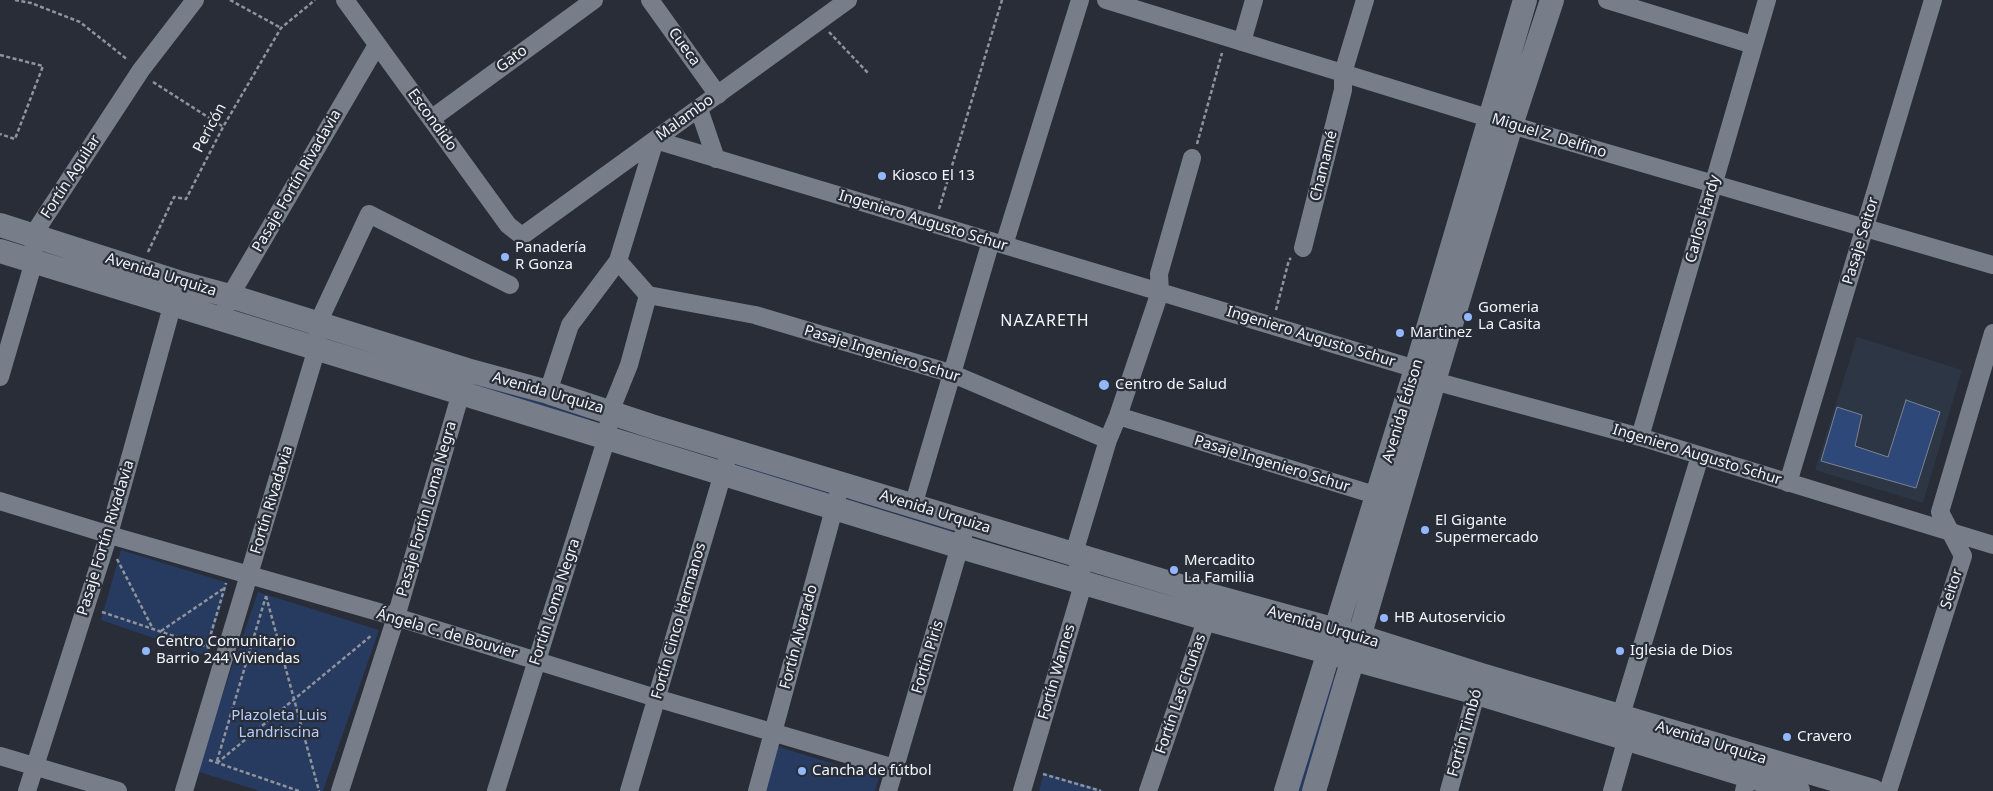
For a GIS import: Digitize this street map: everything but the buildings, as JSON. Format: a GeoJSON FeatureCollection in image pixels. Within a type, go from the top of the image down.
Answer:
{"type":"FeatureCollection","features":[{"type":"Feature","properties":{"kind":"main road","name":"Avenida Édison"},"geometry":{"type":"LineString","coordinates":[[1425,375],[1489,118],[1525,0]]}},
{"type":"Feature","properties":{"kind":"main road","name":"Avenida Édison"},"geometry":{"type":"LineString","coordinates":[[1286,791],[1329,653],[1348,633],[1425,375],[1552,0]]}},
{"type":"Feature","properties":{"kind":"main road","name":"Avenida Urquiza"},"geometry":{"type":"LineString","coordinates":[[0,225],[140,270],[222,319],[317,348],[464,381],[548,392],[913,506],[1213,596],[1348,633],[1479,684],[1627,738],[1798,791]]}},
{"type":"Feature","properties":{"kind":"main road","name":"Avenida Urquiza"},"geometry":{"type":"LineString","coordinates":[[0,251],[34,261],[176,293],[230,296],[318,323],[607,437],[961,547],[1354,660],[1479,684],[1621,715],[1748,774],[1872,791]]}},
{"type":"Feature","properties":{"kind":"main road","name":"Avenida Édison"},"geometry":{"type":"LineString","coordinates":[[1314,791],[1354,660],[1348,633]]}},
{"type":"Feature","properties":{"kind":"street","name":"Fortín Aguilar"},"geometry":{"type":"LineString","coordinates":[[0,377],[34,261],[33,236],[141,70],[195,0]]}},
{"type":"Feature","properties":{"kind":"street","name":"Escondido"},"geometry":{"type":"LineString","coordinates":[[345,0],[508,225],[522,236]]}},
{"type":"Feature","properties":{"kind":"street","name":"Gato"},"geometry":{"type":"LineString","coordinates":[[431,118],[594,0]]}},
{"type":"Feature","properties":{"kind":"street","name":"Cueca"},"geometry":{"type":"LineString","coordinates":[[650,0],[718,94]]}},
{"type":"Feature","properties":{"kind":"street","name":"Malambo"},"geometry":{"type":"LineString","coordinates":[[522,236],[848,0]]}},
{"type":"Feature","properties":{"kind":"street"},"geometry":{"type":"LineString","coordinates":[[913,506],[953,374],[1080,0]]}},
{"type":"Feature","properties":{"kind":"street","name":"Miguel Z. Delfino"},"geometry":{"type":"LineString","coordinates":[[1108,0],[1511,125],[1713,185],[1866,226],[1993,265]]}},
{"type":"Feature","properties":{"kind":"street"},"geometry":{"type":"LineString","coordinates":[[1234,39],[1254,0]]}},
{"type":"Feature","properties":{"kind":"street","name":"Chamamé"},"geometry":{"type":"LineString","coordinates":[[1303,248],[1343,90],[1343,73],[1365,0]]}},
{"type":"Feature","properties":{"kind":"street"},"geometry":{"type":"LineString","coordinates":[[1607,0],[1753,46]]}},
{"type":"Feature","properties":{"kind":"street","name":"Carlos Hardy"},"geometry":{"type":"LineString","coordinates":[[1640,437],[1767,0]]}},
{"type":"Feature","properties":{"kind":"street","name":"Pasaje Seitor"},"geometry":{"type":"LineString","coordinates":[[1788,483],[1933,0]]}},
{"type":"Feature","properties":{"kind":"street","name":"Pasaje Fortín Rivadavia"},"geometry":{"type":"LineString","coordinates":[[222,319],[230,296],[377,45]]}},
{"type":"Feature","properties":{"kind":"street"},"geometry":{"type":"LineString","coordinates":[[698,109],[716,159]]}},
{"type":"Feature","properties":{"kind":"street","name":"Ingeniero Augusto Schur"},"geometry":{"type":"LineString","coordinates":[[655,140],[1272,326],[1425,375],[1640,437],[1993,545]]}},
{"type":"Feature","properties":{"kind":"street"},"geometry":{"type":"LineString","coordinates":[[548,392],[570,325],[618,261],[655,140]]}},
{"type":"Feature","properties":{"kind":"street"},"geometry":{"type":"LineString","coordinates":[[1084,581],[1074,553],[1108,440],[1160,292],[1159,274],[1192,158]]}},
{"type":"Feature","properties":{"kind":"street","name":"Fortín Rivadavia"},"geometry":{"type":"LineString","coordinates":[[184,791],[317,348],[318,323],[369,214],[510,285]]}},
{"type":"Feature","properties":{"kind":"street"},"geometry":{"type":"LineString","coordinates":[[618,261],[648,295]]}},
{"type":"Feature","properties":{"kind":"street","name":"Pasaje Fortín Rivadavia"},"geometry":{"type":"LineString","coordinates":[[27,791],[109,534],[176,293]]}},
{"type":"Feature","properties":{"kind":"street","name":"Pasaje Ingeniero Schur"},"geometry":{"type":"LineString","coordinates":[[648,295],[755,315],[953,374],[1108,440]]}},
{"type":"Feature","properties":{"kind":"street","name":"Fortín Loma Negra"},"geometry":{"type":"LineString","coordinates":[[496,791],[607,437],[610,412],[629,364],[648,295]]}},
{"type":"Feature","properties":{"kind":"street","name":"Seitor"},"geometry":{"type":"LineString","coordinates":[[1888,791],[1962,556],[1940,512],[1993,333]]}},
{"type":"Feature","properties":{"kind":"street","name":"Pasaje Fortín Loma Negra"},"geometry":{"type":"LineString","coordinates":[[340,791],[396,617],[464,381]]}},
{"type":"Feature","properties":{"kind":"street","name":"Pasaje Ingeniero Schur"},"geometry":{"type":"LineString","coordinates":[[1118,416],[1388,498]]}},
{"type":"Feature","properties":{"kind":"street","name":"Fortín Cinco Hermanos"},"geometry":{"type":"LineString","coordinates":[[628,791],[730,450]]}},
{"type":"Feature","properties":{"kind":"street"},"geometry":{"type":"LineString","coordinates":[[1612,791],[1627,738],[1621,715],[1700,456]]}},
{"type":"Feature","properties":{"kind":"street","name":"Fortín Alvarado"},"geometry":{"type":"LineString","coordinates":[[757,791],[834,507],[843,484]]}},
{"type":"Feature","properties":{"kind":"street","name":"Ángela C. de Bouvier"},"geometry":{"type":"LineString","coordinates":[[0,501],[230,570],[396,617],[656,698],[894,768]]}},
{"type":"Feature","properties":{"kind":"street","name":"Fortín Piris"},"geometry":{"type":"LineString","coordinates":[[888,791],[967,522]]}},
{"type":"Feature","properties":{"kind":"street","name":"Fortín Warnes"},"geometry":{"type":"LineString","coordinates":[[1022,791],[1084,581]]}},
{"type":"Feature","properties":{"kind":"street","name":"Fortín Las Chuñas"},"geometry":{"type":"LineString","coordinates":[[1148,791],[1207,619],[1213,596]]}},
{"type":"Feature","properties":{"kind":"street","name":"Fortín Timbó"},"geometry":{"type":"LineString","coordinates":[[1449,791],[1479,684]]}},
{"type":"Feature","properties":{"kind":"street"},"geometry":{"type":"LineString","coordinates":[[0,756],[118,791]]}},
{"type":"Feature","properties":{"kind":"path"},"geometry":{"type":"LineString","coordinates":[[15,0],[31,3],[80,22],[141,70],[148,79],[223,127]]}},
{"type":"Feature","properties":{"kind":"path"},"geometry":{"type":"LineString","coordinates":[[230,0],[281,28]]}},
{"type":"Feature","properties":{"kind":"path","name":"Pericón"},"geometry":{"type":"LineString","coordinates":[[140,270],[174,197],[186,199],[223,127],[281,28],[314,0]]}},
{"type":"Feature","properties":{"kind":"path"},"geometry":{"type":"LineString","coordinates":[[934,224],[1002,0]]}},
{"type":"Feature","properties":{"kind":"path"},"geometry":{"type":"LineString","coordinates":[[819,22],[868,72]]}},
{"type":"Feature","properties":{"kind":"path"},"geometry":{"type":"LineString","coordinates":[[1192,158],[1234,39]]}},
{"type":"Feature","properties":{"kind":"path"},"geometry":{"type":"LineString","coordinates":[[0,55],[43,66],[15,139],[0,134]]}},
{"type":"Feature","properties":{"kind":"path"},"geometry":{"type":"LineString","coordinates":[[1272,326],[1289,260],[1303,248]]}},
{"type":"Feature","properties":{"kind":"path"},"geometry":{"type":"LineString","coordinates":[[114,554],[153,629]]}},
{"type":"Feature","properties":{"kind":"path"},"geometry":{"type":"LineString","coordinates":[[206,647],[230,570]]}},
{"type":"Feature","properties":{"kind":"path"},"geometry":{"type":"LineString","coordinates":[[160,631],[224,588]]}},
{"type":"Feature","properties":{"kind":"path"},"geometry":{"type":"LineString","coordinates":[[217,763],[266,595],[319,791]]}},
{"type":"Feature","properties":{"kind":"path"},"geometry":{"type":"LineString","coordinates":[[98,611],[226,653]]}},
{"type":"Feature","properties":{"kind":"path"},"geometry":{"type":"LineString","coordinates":[[217,763],[379,630]]}},
{"type":"Feature","properties":{"kind":"path"},"geometry":{"type":"LineString","coordinates":[[207,759],[299,791]]}},
{"type":"Feature","properties":{"kind":"path"},"geometry":{"type":"LineString","coordinates":[[1029,770],[1102,791]]}},
{"type":"Feature","properties":{"kind":"shaded area"},"geometry":{"type":"Polygon","coordinates":[[[1857,337],[1962,370],[1923,503],[1815,470],[1857,337]]]}},
{"type":"Feature","properties":{"kind":"green space"},"geometry":{"type":"Polygon","coordinates":[[[480,383],[590,418],[589,422],[478,387],[480,383]]]}},
{"type":"Feature","properties":{"kind":"green space"},"geometry":{"type":"Polygon","coordinates":[[[739,463],[831,491],[830,495],[738,468],[739,463]]]}},
{"type":"Feature","properties":{"kind":"green space"},"geometry":{"type":"Polygon","coordinates":[[[852,496],[953,526],[951,531],[850,500],[852,496]]]}},
{"type":"Feature","properties":{"kind":"green space"},"geometry":{"type":"Polygon","coordinates":[[[121,550],[228,583],[206,656],[101,620],[121,550]]]}},
{"type":"Feature","properties":{"kind":"green space","name":"Plazoleta Luis Landriscina"},"geometry":{"type":"Polygon","coordinates":[[[258,592],[379,630],[323,791],[260,791],[196,771],[258,592]]]}},
{"type":"Feature","properties":{"kind":"green space"},"geometry":{"type":"Polygon","coordinates":[[[1332,675],[1339,677],[1303,791],[1296,791],[1332,675]]]}},
{"type":"Feature","properties":{"kind":"green space"},"geometry":{"type":"Polygon","coordinates":[[[776,746],[879,778],[875,791],[764,791],[776,746]]]}},
{"type":"Feature","properties":{"kind":"green space"},"geometry":{"type":"Polygon","coordinates":[[[1044,773],[1090,786],[1105,791],[1039,791],[1044,773]]]}},
{"type":"Feature","properties":{"kind":"place","name":"Kiosco El 13"},"geometry":{"type":"Point","coordinates":[882,176]}},
{"type":"Feature","properties":{"kind":"place","name":"Panadería R Gonza"},"geometry":{"type":"Point","coordinates":[505,257]}},
{"type":"Feature","properties":{"kind":"place","name":"Gomeria La Casita"},"geometry":{"type":"Point","coordinates":[1468,317]}},
{"type":"Feature","properties":{"kind":"place","name":"Martinez"},"geometry":{"type":"Point","coordinates":[1400,333]}},
{"type":"Feature","properties":{"kind":"place","name":"Centro de Salud"},"geometry":{"type":"Point","coordinates":[1104,385]}},
{"type":"Feature","properties":{"kind":"place","name":"El Gigante Supermercado"},"geometry":{"type":"Point","coordinates":[1425,530]}},
{"type":"Feature","properties":{"kind":"place","name":"Mercadito La Familia"},"geometry":{"type":"Point","coordinates":[1174,570]}},
{"type":"Feature","properties":{"kind":"place","name":"HB Autoservicio"},"geometry":{"type":"Point","coordinates":[1384,618]}},
{"type":"Feature","properties":{"kind":"place","name":"Centro Comunitario Barrio 244 Viviendas"},"geometry":{"type":"Point","coordinates":[146,651]}},
{"type":"Feature","properties":{"kind":"place","name":"Iglesia de Dios"},"geometry":{"type":"Point","coordinates":[1620,651]}},
{"type":"Feature","properties":{"kind":"place","name":"Cravero"},"geometry":{"type":"Point","coordinates":[1787,737]}},
{"type":"Feature","properties":{"kind":"place","name":"Cancha de fútbol"},"geometry":{"type":"Point","coordinates":[802,771]}},
{"type":"Feature","properties":{"kind":"district","name":"NAZARETH"},"geometry":{"type":"Point","coordinates":[1045,321]}}]}
